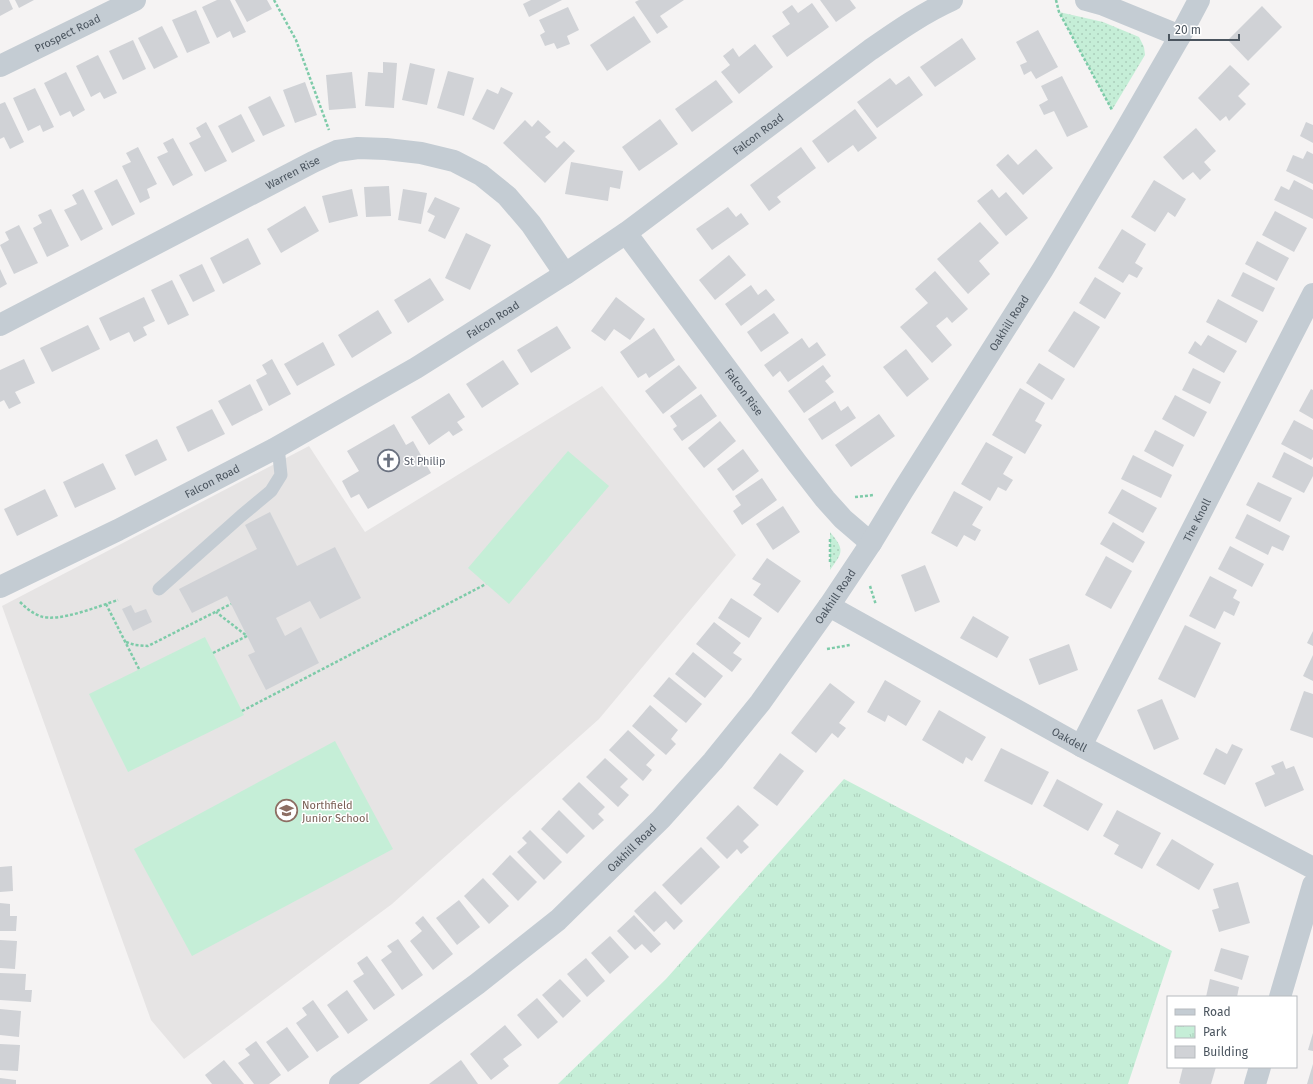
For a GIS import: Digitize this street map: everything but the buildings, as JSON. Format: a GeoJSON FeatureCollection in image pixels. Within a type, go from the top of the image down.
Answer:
{"type":"FeatureCollection","features":[{"type":"Feature","properties":{"kind":"street","name":"Prospect Road"},"geometry":{"type":"LineString","coordinates":[[0,66],[135,0]]}},
{"type":"Feature","properties":{"kind":"street","name":"Falcon Road"},"geometry":{"type":"LineString","coordinates":[[4,585],[118,530],[274,449],[416,368],[565,274],[626,233],[870,50],[907,25],[952,0]]}},
{"type":"Feature","properties":{"kind":"street"},"geometry":{"type":"LineString","coordinates":[[1086,0],[1104,4],[1180,36]]}},
{"type":"Feature","properties":{"kind":"street","name":"Oakhill Road"},"geometry":{"type":"LineString","coordinates":[[340,1084],[477,984],[558,920],[661,819],[713,761],[760,703],[829,606],[871,543],[1044,269],[1180,36],[1199,0]]}},
{"type":"Feature","properties":{"kind":"street","name":"Warren Rise"},"geometry":{"type":"LineString","coordinates":[[0,325],[306,166],[337,151],[358,148],[386,149],[421,153],[454,161],[481,175],[507,196],[532,224],[565,274]]}},
{"type":"Feature","properties":{"kind":"street","name":"Falcon Rise"},"geometry":{"type":"LineString","coordinates":[[626,233],[825,499],[843,519],[871,543]]}},
{"type":"Feature","properties":{"kind":"street","name":"The Knoll"},"geometry":{"type":"LineString","coordinates":[[1081,746],[1313,294]]}},
{"type":"Feature","properties":{"kind":"street","name":"Oakdell"},"geometry":{"type":"LineString","coordinates":[[829,606],[1081,746],[1313,868]]}},
{"type":"Feature","properties":{"kind":"street"},"geometry":{"type":"LineString","coordinates":[[1280,996],[1313,885]]}},
{"type":"Feature","properties":{"kind":"street"},"geometry":{"type":"LineString","coordinates":[[1255,1084],[1260,1068]]}},
{"type":"Feature","properties":{"kind":"lane"},"geometry":{"type":"LineString","coordinates":[[158,589],[271,491],[282,475],[280,456],[274,449]]}},
{"type":"Feature","properties":{"kind":"path"},"geometry":{"type":"LineString","coordinates":[[274,0],[296,40],[337,151]]}},
{"type":"Feature","properties":{"kind":"path"},"geometry":{"type":"LineString","coordinates":[[1056,0],[1058,12],[1124,133]]}},
{"type":"Feature","properties":{"kind":"path"},"geometry":{"type":"LineString","coordinates":[[242,711],[486,584]]}},
{"type":"Feature","properties":{"kind":"path"},"geometry":{"type":"LineString","coordinates":[[4,585],[16,599],[29,610],[41,616],[53,618],[118,600]]}},
{"type":"Feature","properties":{"kind":"path"},"geometry":{"type":"LineString","coordinates":[[106,604],[139,670]]}},
{"type":"Feature","properties":{"kind":"path"},"geometry":{"type":"LineString","coordinates":[[126,642],[135,645],[148,646],[231,604]]}},
{"type":"Feature","properties":{"kind":"path"},"geometry":{"type":"LineString","coordinates":[[213,653],[247,636],[216,612]]}},
{"type":"Feature","properties":{"kind":"shaded area","name":"Northfield Junior School"},"geometry":{"type":"Polygon","coordinates":[[[602,386],[736,555],[599,719],[392,904],[184,1059],[151,1020],[2,606],[309,446],[365,532],[602,386]]]}},
{"type":"Feature","properties":{"kind":"green space"},"geometry":{"type":"Polygon","coordinates":[[[1059,12],[1103,22],[1139,37],[1144,47],[1145,55],[1112,110],[1059,12]]]}},
{"type":"Feature","properties":{"kind":"green space"},"geometry":{"type":"Polygon","coordinates":[[[568,451],[609,486],[509,604],[468,568],[568,451]]]}},
{"type":"Feature","properties":{"kind":"green space"},"geometry":{"type":"Polygon","coordinates":[[[830,532],[840,547],[840,555],[830,570],[830,532]]]}},
{"type":"Feature","properties":{"kind":"green space"},"geometry":{"type":"Polygon","coordinates":[[[205,637],[244,715],[128,772],[89,694],[205,637]]]}},
{"type":"Feature","properties":{"kind":"green space"},"geometry":{"type":"Polygon","coordinates":[[[335,741],[393,849],[192,956],[134,849],[335,741]]]}},
{"type":"Feature","properties":{"kind":"green space"},"geometry":{"type":"Polygon","coordinates":[[[844,779],[1172,951],[1128,1084],[558,1084],[666,979],[844,779]]]}},
{"type":"Feature","properties":{"kind":"place","name":"St Philip"},"geometry":{"type":"Point","coordinates":[389,461]}},
{"type":"Feature","properties":{"kind":"place","name":"Northfield Junior School"},"geometry":{"type":"Point","coordinates":[286,811]}}]}
